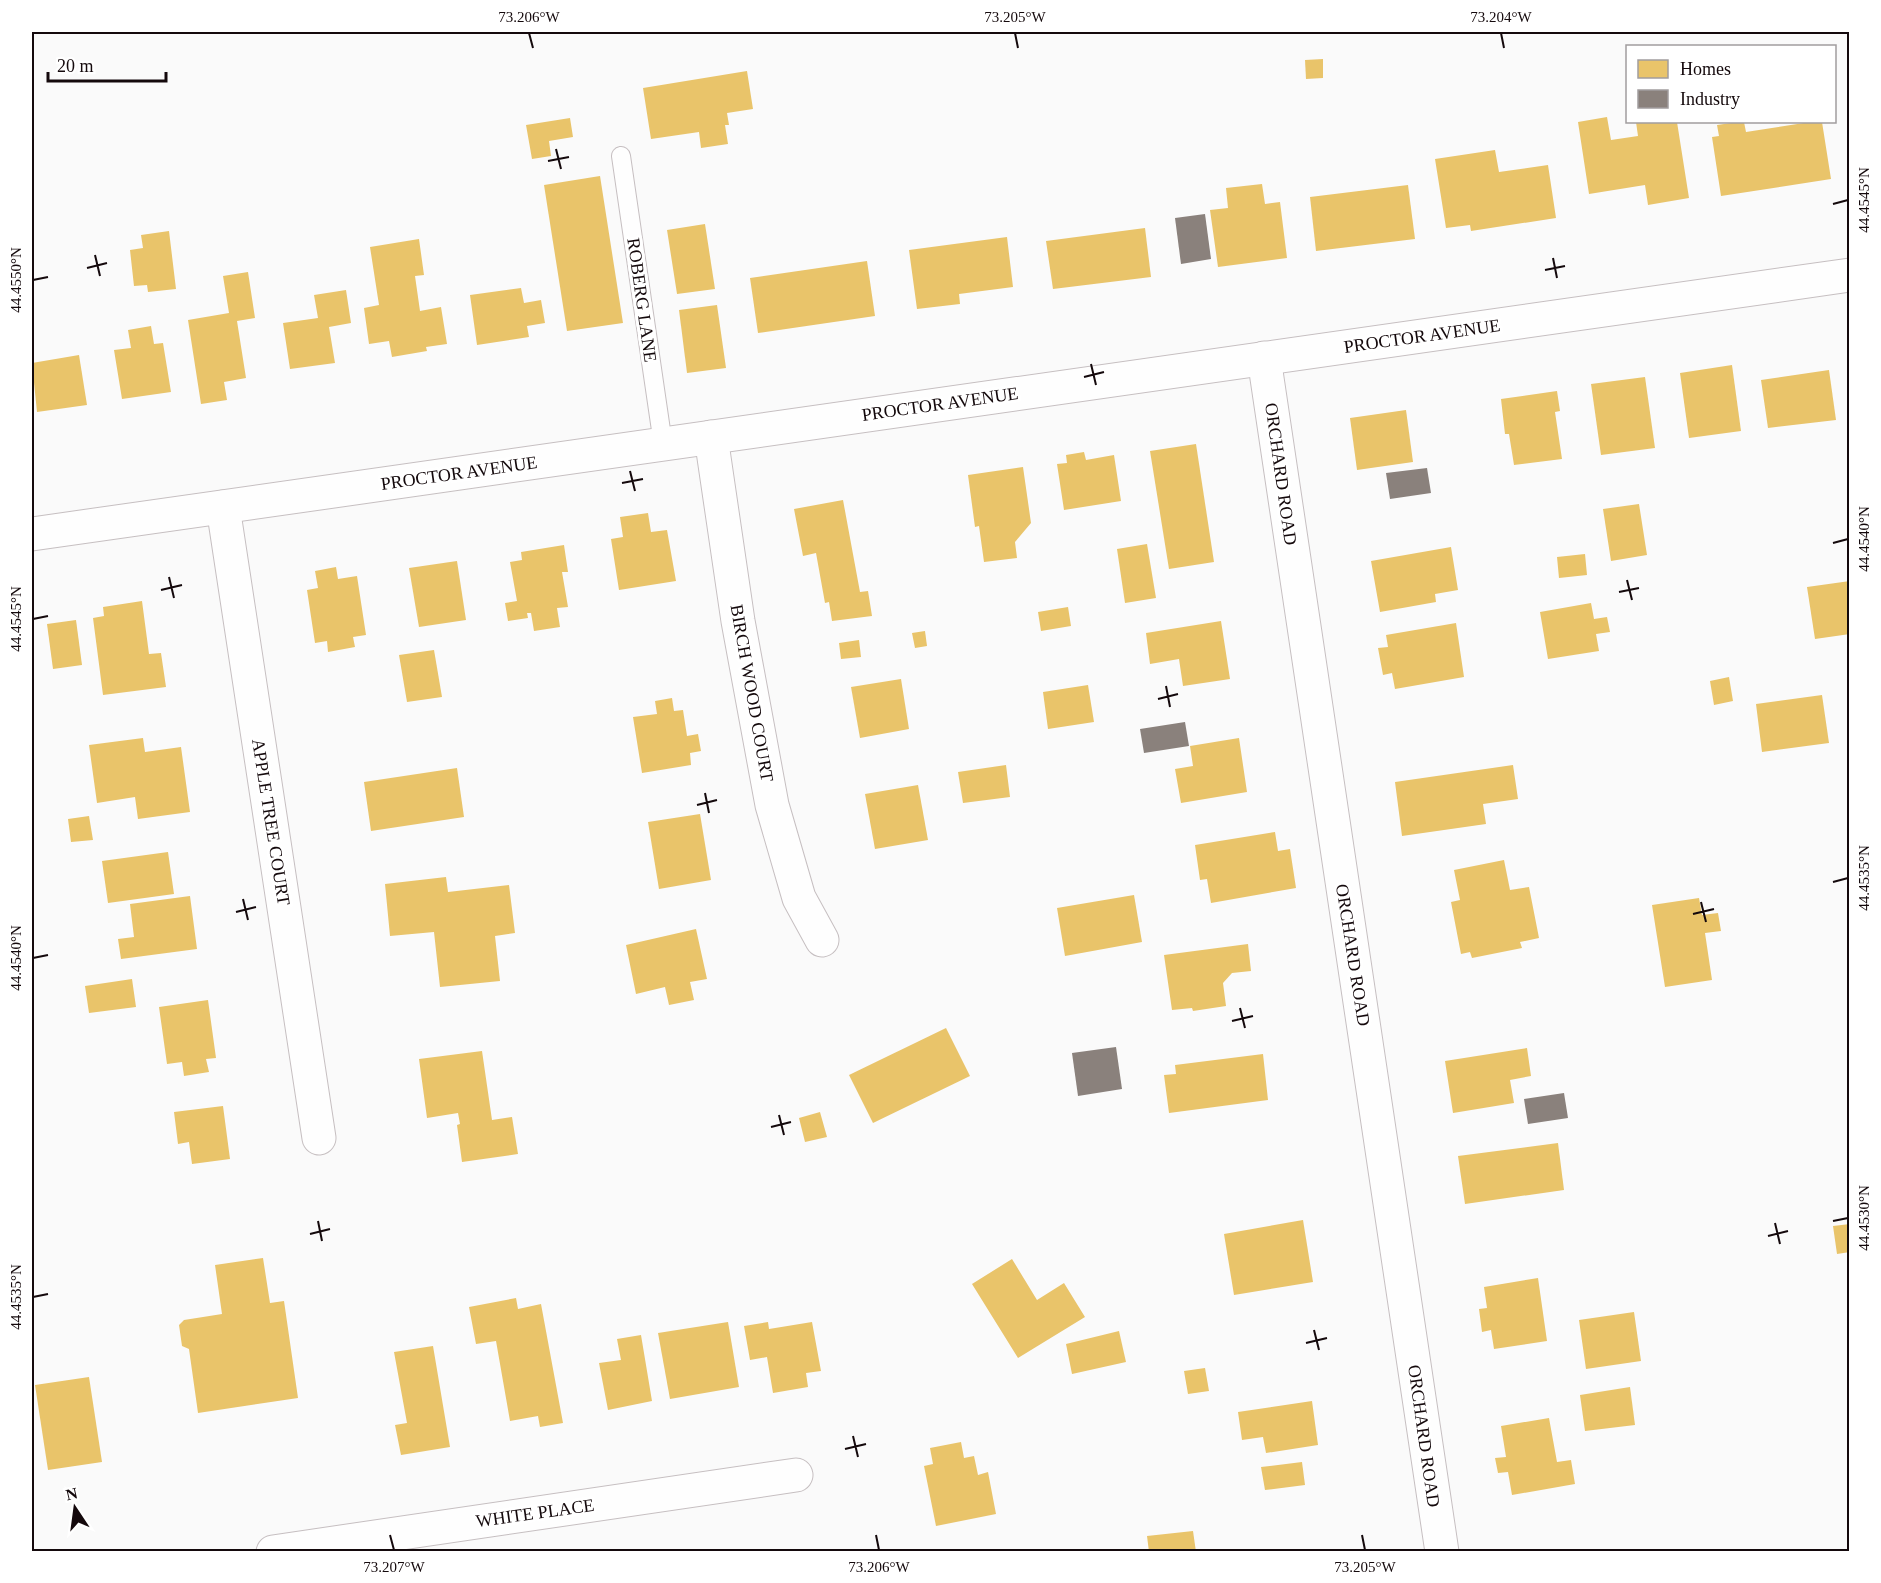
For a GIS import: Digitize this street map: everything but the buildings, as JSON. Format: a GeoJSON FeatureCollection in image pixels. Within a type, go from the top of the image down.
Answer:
{"type":"FeatureCollection","features":[{"type":"Feature","properties":{"kind":"street","name":"PROCTOR AVENUE"},"geometry":{"type":"LineString","coordinates":[[32,534],[1850,275]]}},
{"type":"Feature","properties":{"kind":"street","name":"ORCHARD ROAD"},"geometry":{"type":"LineString","coordinates":[[1264,358],[1442,1551]]}},
{"type":"Feature","properties":{"kind":"street","name":"BIRCH WOOD COURT"},"geometry":{"type":"LineString","coordinates":[[711,437],[738,621],[772,805],[799,898],[822,940]]}},
{"type":"Feature","properties":{"kind":"street","name":"APPLE TREE COURT"},"geometry":{"type":"LineString","coordinates":[[223,507],[318,1138]]}},
{"type":"Feature","properties":{"kind":"street","name":"WHITE PLACE"},"geometry":{"type":"LineString","coordinates":[[273,1551],[796,1475]]}},
{"type":"Feature","properties":{"kind":"lane","name":"ROBERG LANE"},"geometry":{"type":"LineString","coordinates":[[621,156],[663,444]]}}]}
